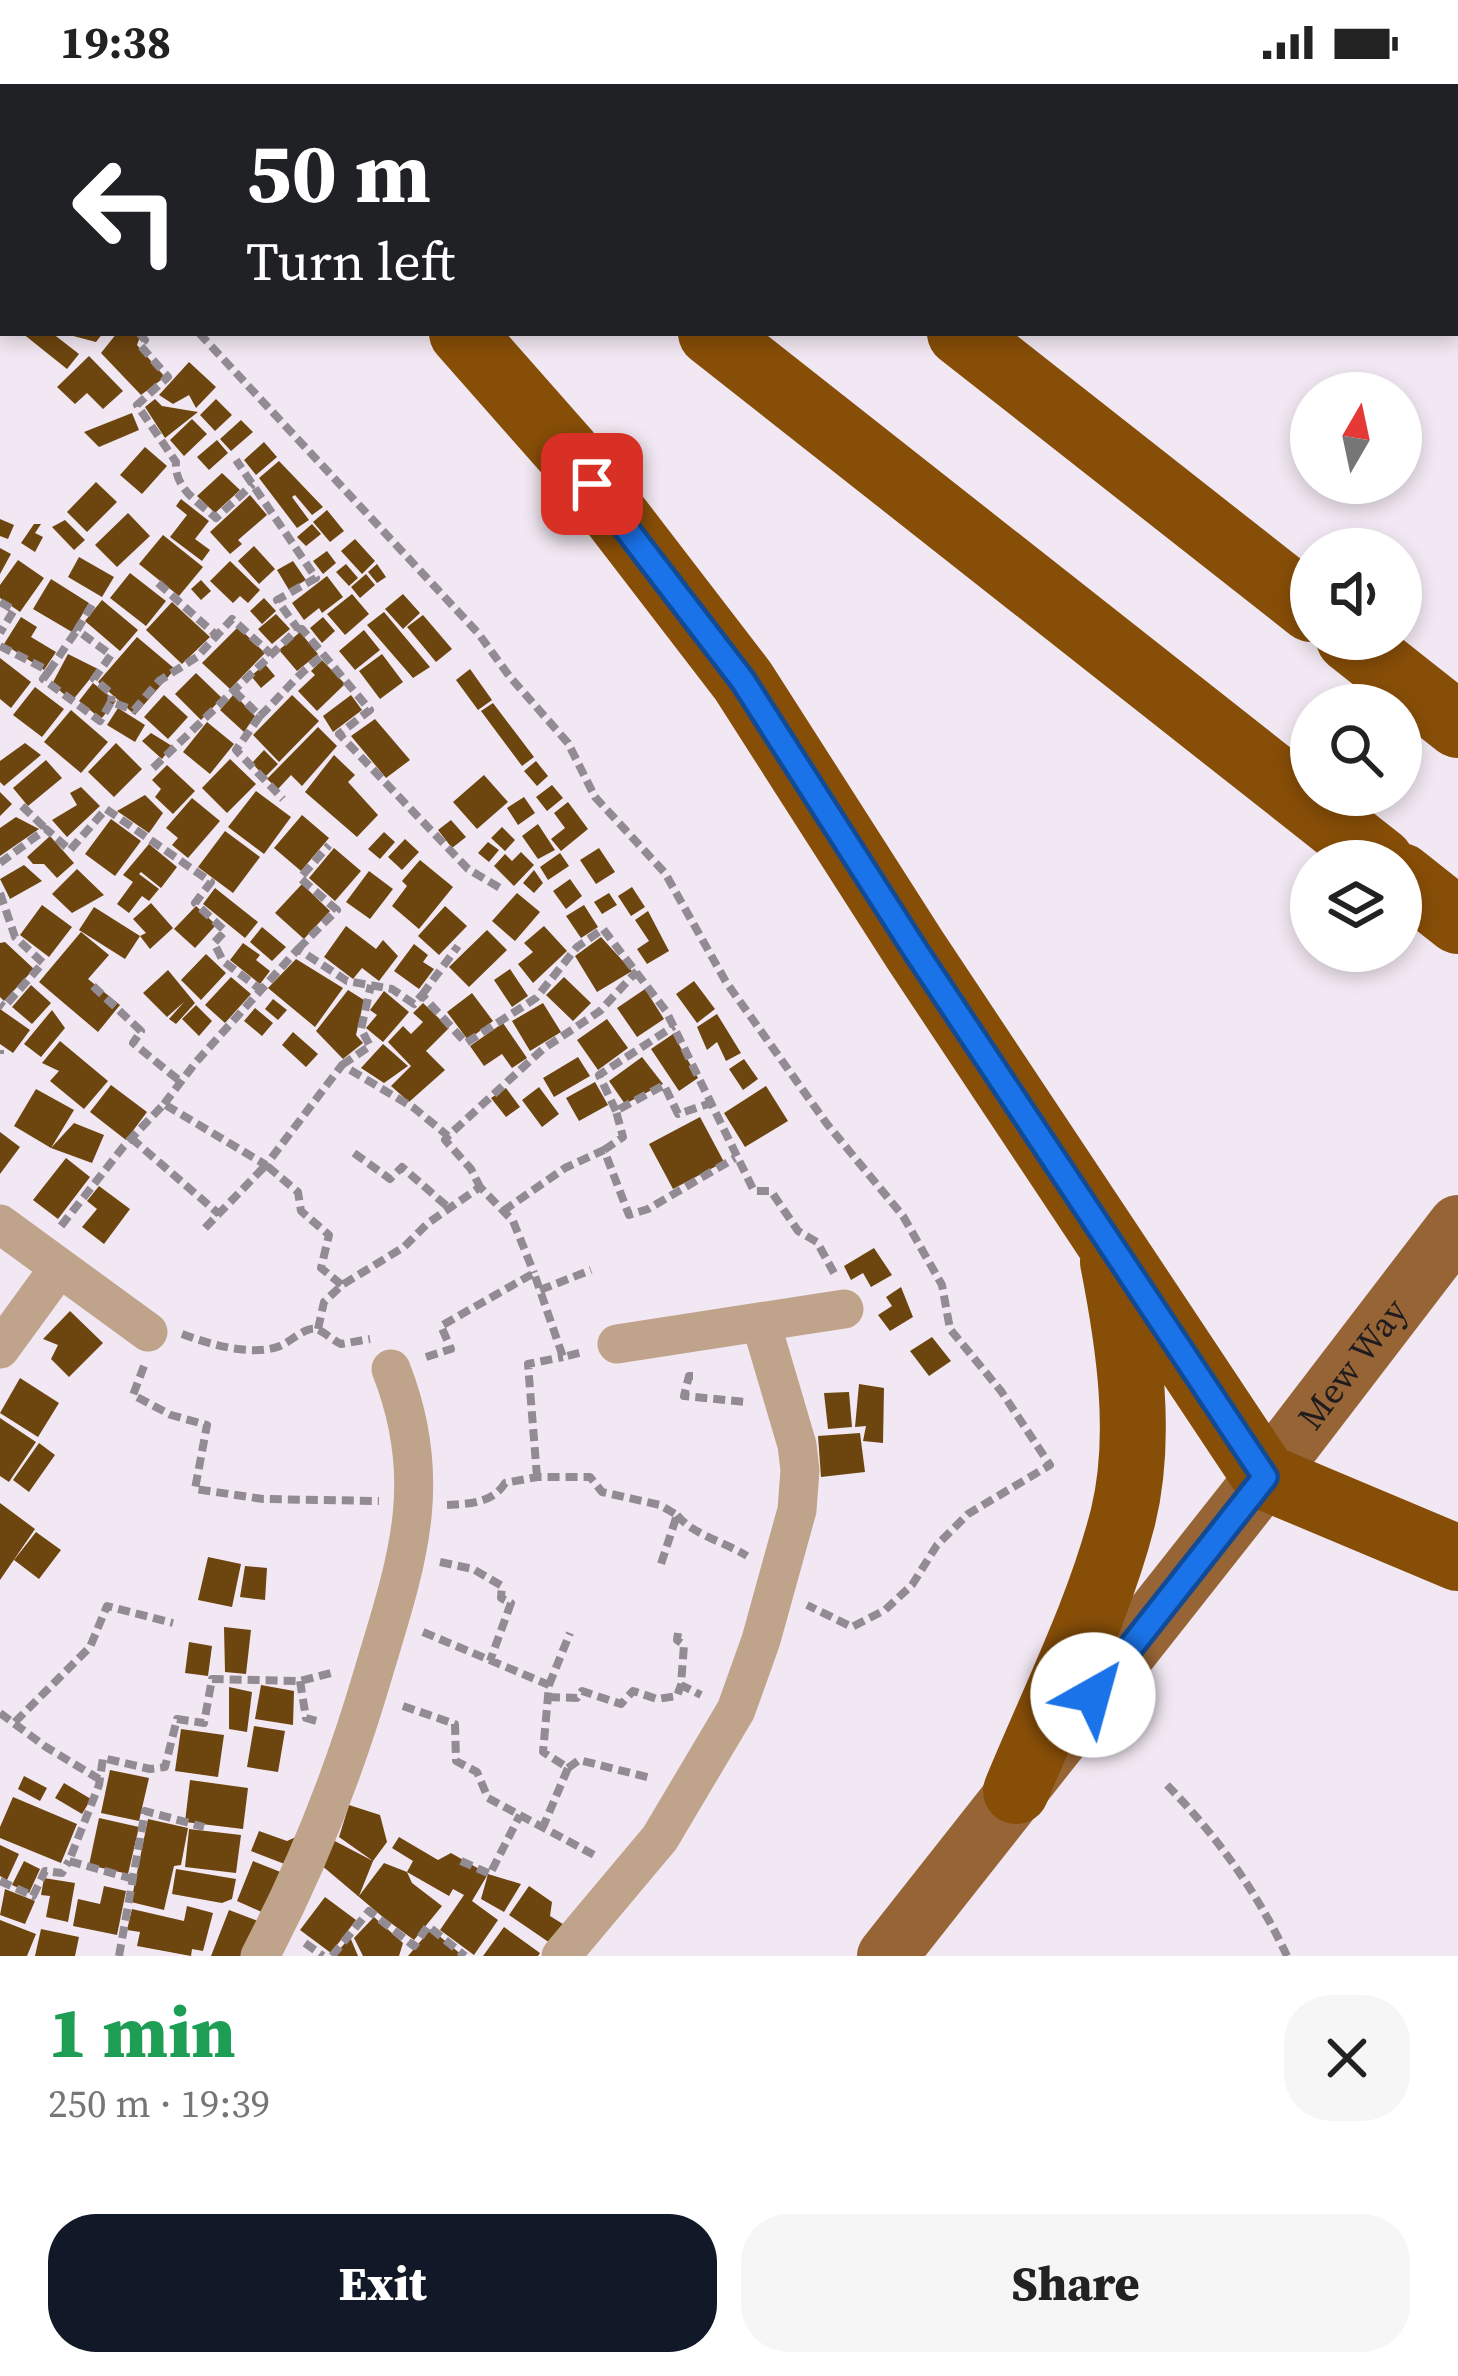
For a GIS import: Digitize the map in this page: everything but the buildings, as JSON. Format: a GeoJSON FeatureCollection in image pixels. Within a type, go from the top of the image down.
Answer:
{"type":"FeatureCollection","features":[{"type":"Feature","properties":{"kind":"highway"},"geometry":{"type":"LineString","coordinates":[[465,336],[567,452],[743,681],[915,950],[1265,1477],[1458,1558]]}},
{"type":"Feature","properties":{"kind":"highway"},"geometry":{"type":"LineString","coordinates":[[715,336],[1355,840]]}},
{"type":"Feature","properties":{"kind":"highway"},"geometry":{"type":"LineString","coordinates":[[964,336],[1290,592]]}},
{"type":"Feature","properties":{"kind":"highway"},"geometry":{"type":"LineString","coordinates":[[1376,660],[1458,725]]}},
{"type":"Feature","properties":{"kind":"highway"},"geometry":{"type":"LineString","coordinates":[[1422,893],[1458,921]]}},
{"type":"Feature","properties":{"kind":"highway"},"geometry":{"type":"LineString","coordinates":[[1016,1791],[1093,1606],[1123,1516],[1132,1451],[1130,1383],[1109,1241]]}},
{"type":"Feature","properties":{"kind":"main road","name":"Mew Way"},"geometry":{"type":"LineString","coordinates":[[887,1956],[1458,1225]]}},
{"type":"Feature","properties":{"kind":"street"},"geometry":{"type":"LineString","coordinates":[[0,1224],[148,1332]]}},
{"type":"Feature","properties":{"kind":"street"},"geometry":{"type":"LineString","coordinates":[[0,1349],[50,1261]]}},
{"type":"Feature","properties":{"kind":"street"},"geometry":{"type":"LineString","coordinates":[[617,1344],[844,1309]]}},
{"type":"Feature","properties":{"kind":"street"},"geometry":{"type":"LineString","coordinates":[[561,1956],[632,1876],[736,1710],[782,1571],[797,1510],[800,1470],[761,1323]]}},
{"type":"Feature","properties":{"kind":"street"},"geometry":{"type":"LineString","coordinates":[[260,1956],[298,1883],[369,1691],[409,1555],[414,1500],[408,1422],[391,1369]]}},
{"type":"Feature","properties":{"kind":"path"},"geometry":{"type":"LineString","coordinates":[[142,336],[145,340],[140,345],[168,377],[137,405],[176,463],[182,489],[216,518],[253,484]]}},
{"type":"Feature","properties":{"kind":"path"},"geometry":{"type":"LineString","coordinates":[[203,336],[478,633],[568,743],[595,797],[682,898],[726,982],[827,1124],[903,1216],[942,1285],[950,1329],[1001,1391],[1050,1465],[968,1514],[937,1545],[912,1585],[885,1610],[852,1627],[803,1603],[782,1571],[686,1527],[677,1515]]}},
{"type":"Feature","properties":{"kind":"path"},"geometry":{"type":"LineString","coordinates":[[236,460],[316,578],[277,600],[370,710],[339,734],[468,869],[500,888]]}},
{"type":"Feature","properties":{"kind":"path"},"geometry":{"type":"LineString","coordinates":[[158,584],[216,635]]}},
{"type":"Feature","properties":{"kind":"path"},"geometry":{"type":"LineString","coordinates":[[0,602],[14,610],[0,633]]}},
{"type":"Feature","properties":{"kind":"path"},"geometry":{"type":"LineString","coordinates":[[77,630],[111,655],[94,679],[112,694],[100,721],[44,679],[92,605]]}},
{"type":"Feature","properties":{"kind":"path"},"geometry":{"type":"LineString","coordinates":[[111,702],[134,710],[159,681],[196,657],[232,619],[271,654]]}},
{"type":"Feature","properties":{"kind":"path"},"geometry":{"type":"LineString","coordinates":[[153,768],[298,629]]}},
{"type":"Feature","properties":{"kind":"path"},"geometry":{"type":"LineString","coordinates":[[0,646],[49,671]]}},
{"type":"Feature","properties":{"kind":"path"},"geometry":{"type":"LineString","coordinates":[[284,799],[236,750],[260,716],[288,690],[296,674],[325,654]]}},
{"type":"Feature","properties":{"kind":"path"},"geometry":{"type":"LineString","coordinates":[[234,691],[260,716]]}},
{"type":"Feature","properties":{"kind":"path"},"geometry":{"type":"LineString","coordinates":[[22,806],[70,850],[106,808],[211,882],[195,903],[224,931],[214,944],[223,961],[260,989]]}},
{"type":"Feature","properties":{"kind":"path"},"geometry":{"type":"LineString","coordinates":[[0,863],[46,829]]}},
{"type":"Feature","properties":{"kind":"path"},"geometry":{"type":"LineString","coordinates":[[50,1261],[131,1138],[260,989],[337,910],[300,878],[329,844]]}},
{"type":"Feature","properties":{"kind":"path"},"geometry":{"type":"LineString","coordinates":[[0,893],[15,937],[43,962],[4,1007],[0,1004]]}},
{"type":"Feature","properties":{"kind":"path"},"geometry":{"type":"LineString","coordinates":[[422,995],[466,1043],[536,998],[577,947],[603,929],[674,1026],[754,1191],[771,1191],[798,1231],[817,1242],[832,1266],[844,1309]]}},
{"type":"Feature","properties":{"kind":"path"},"geometry":{"type":"LineString","coordinates":[[298,949],[347,981],[392,989],[414,1004],[458,946]]}},
{"type":"Feature","properties":{"kind":"path"},"geometry":{"type":"LineString","coordinates":[[563,1357],[513,1221],[445,1140],[543,1049],[601,1011],[637,971]]}},
{"type":"Feature","properties":{"kind":"path"},"geometry":{"type":"LineString","coordinates":[[205,1228],[266,1165],[342,1065],[370,1046],[362,1029],[371,985]]}},
{"type":"Feature","properties":{"kind":"path"},"geometry":{"type":"LineString","coordinates":[[93,986],[141,1031],[133,1043],[181,1082]]}},
{"type":"Feature","properties":{"kind":"path"},"geometry":{"type":"LineString","coordinates":[[502,1211],[565,1168],[623,1138],[599,1075],[674,1026]]}},
{"type":"Feature","properties":{"kind":"path"},"geometry":{"type":"LineString","coordinates":[[342,1065],[414,1108],[448,1136]]}},
{"type":"Feature","properties":{"kind":"path"},"geometry":{"type":"LineString","coordinates":[[616,1111],[664,1085],[678,1114],[711,1103]]}},
{"type":"Feature","properties":{"kind":"path"},"geometry":{"type":"LineString","coordinates":[[164,1103],[266,1165],[298,1192],[302,1211],[329,1235],[321,1268],[342,1285]]}},
{"type":"Feature","properties":{"kind":"path"},"geometry":{"type":"LineString","coordinates":[[131,1138],[219,1214]]}},
{"type":"Feature","properties":{"kind":"path"},"geometry":{"type":"LineString","coordinates":[[604,1150],[629,1215],[735,1159]]}},
{"type":"Feature","properties":{"kind":"path"},"geometry":{"type":"LineString","coordinates":[[354,1153],[390,1179],[402,1167],[448,1208]]}},
{"type":"Feature","properties":{"kind":"path"},"geometry":{"type":"LineString","coordinates":[[318,1329],[324,1302],[342,1285],[404,1247],[428,1223],[480,1187]]}},
{"type":"Feature","properties":{"kind":"path"},"geometry":{"type":"LineString","coordinates":[[540,1290],[591,1270]]}},
{"type":"Feature","properties":{"kind":"path"},"geometry":{"type":"LineString","coordinates":[[318,1329],[341,1345],[369,1337],[391,1369],[451,1349],[441,1325],[534,1273]]}},
{"type":"Feature","properties":{"kind":"path"},"geometry":{"type":"LineString","coordinates":[[148,1332],[163,1326],[207,1344],[276,1348],[318,1329]]}},
{"type":"Feature","properties":{"kind":"path"},"geometry":{"type":"LineString","coordinates":[[537,1478],[528,1364],[617,1344]]}},
{"type":"Feature","properties":{"kind":"path"},"geometry":{"type":"LineString","coordinates":[[706,1374],[689,1376],[684,1396],[746,1402],[783,1397]]}},
{"type":"Feature","properties":{"kind":"path"},"geometry":{"type":"LineString","coordinates":[[409,1555],[473,1570],[502,1586],[501,1598],[511,1604],[490,1661]]}},
{"type":"Feature","properties":{"kind":"path"},"geometry":{"type":"LineString","coordinates":[[15,1722],[90,1647],[107,1606],[172,1623]]}},
{"type":"Feature","properties":{"kind":"path"},"geometry":{"type":"LineString","coordinates":[[390,1622],[442,1637],[549,1685]]}},
{"type":"Feature","properties":{"kind":"path"},"geometry":{"type":"LineString","coordinates":[[568,1768],[543,1752],[549,1685],[570,1633]]}},
{"type":"Feature","properties":{"kind":"path"},"geometry":{"type":"LineString","coordinates":[[548,1697],[577,1698],[582,1691],[621,1704],[633,1691],[657,1699],[677,1696],[684,1645],[677,1640],[678,1633]]}},
{"type":"Feature","properties":{"kind":"path"},"geometry":{"type":"LineString","coordinates":[[1,1883],[33,1896],[45,1871],[62,1873],[103,1758],[149,1769],[165,1767],[177,1719],[205,1723],[212,1679],[300,1681],[330,1671],[394,1703],[455,1724],[456,1761],[476,1772],[488,1798],[632,1876]]}},
{"type":"Feature","properties":{"kind":"path"},"geometry":{"type":"LineString","coordinates":[[681,1685],[736,1710]]}},
{"type":"Feature","properties":{"kind":"path"},"geometry":{"type":"LineString","coordinates":[[0,1713],[46,1748],[99,1779]]}},
{"type":"Feature","properties":{"kind":"path"},"geometry":{"type":"LineString","coordinates":[[542,1827],[568,1768],[579,1760],[642,1774],[687,1794]]}},
{"type":"Feature","properties":{"kind":"path"},"geometry":{"type":"LineString","coordinates":[[1167,1785],[1252,1887],[1287,1956]]}},
{"type":"Feature","properties":{"kind":"path"},"geometry":{"type":"LineString","coordinates":[[119,1956],[145,1811],[204,1827]]}},
{"type":"Feature","properties":{"kind":"path"},"geometry":{"type":"LineString","coordinates":[[461,1862],[490,1874],[520,1815]]}},
{"type":"Feature","properties":{"kind":"path"},"geometry":{"type":"LineString","coordinates":[[69,1861],[133,1880]]}},
{"type":"Feature","properties":{"kind":"path"},"geometry":{"type":"LineString","coordinates":[[332,1956],[369,1911],[414,1946],[428,1925],[465,1956]]}},
{"type":"Feature","properties":{"kind":"route"},"geometry":{"type":"LineString","coordinates":[[592,484],[743,681],[915,950],[1265,1477],[1093,1695]]}}]}
